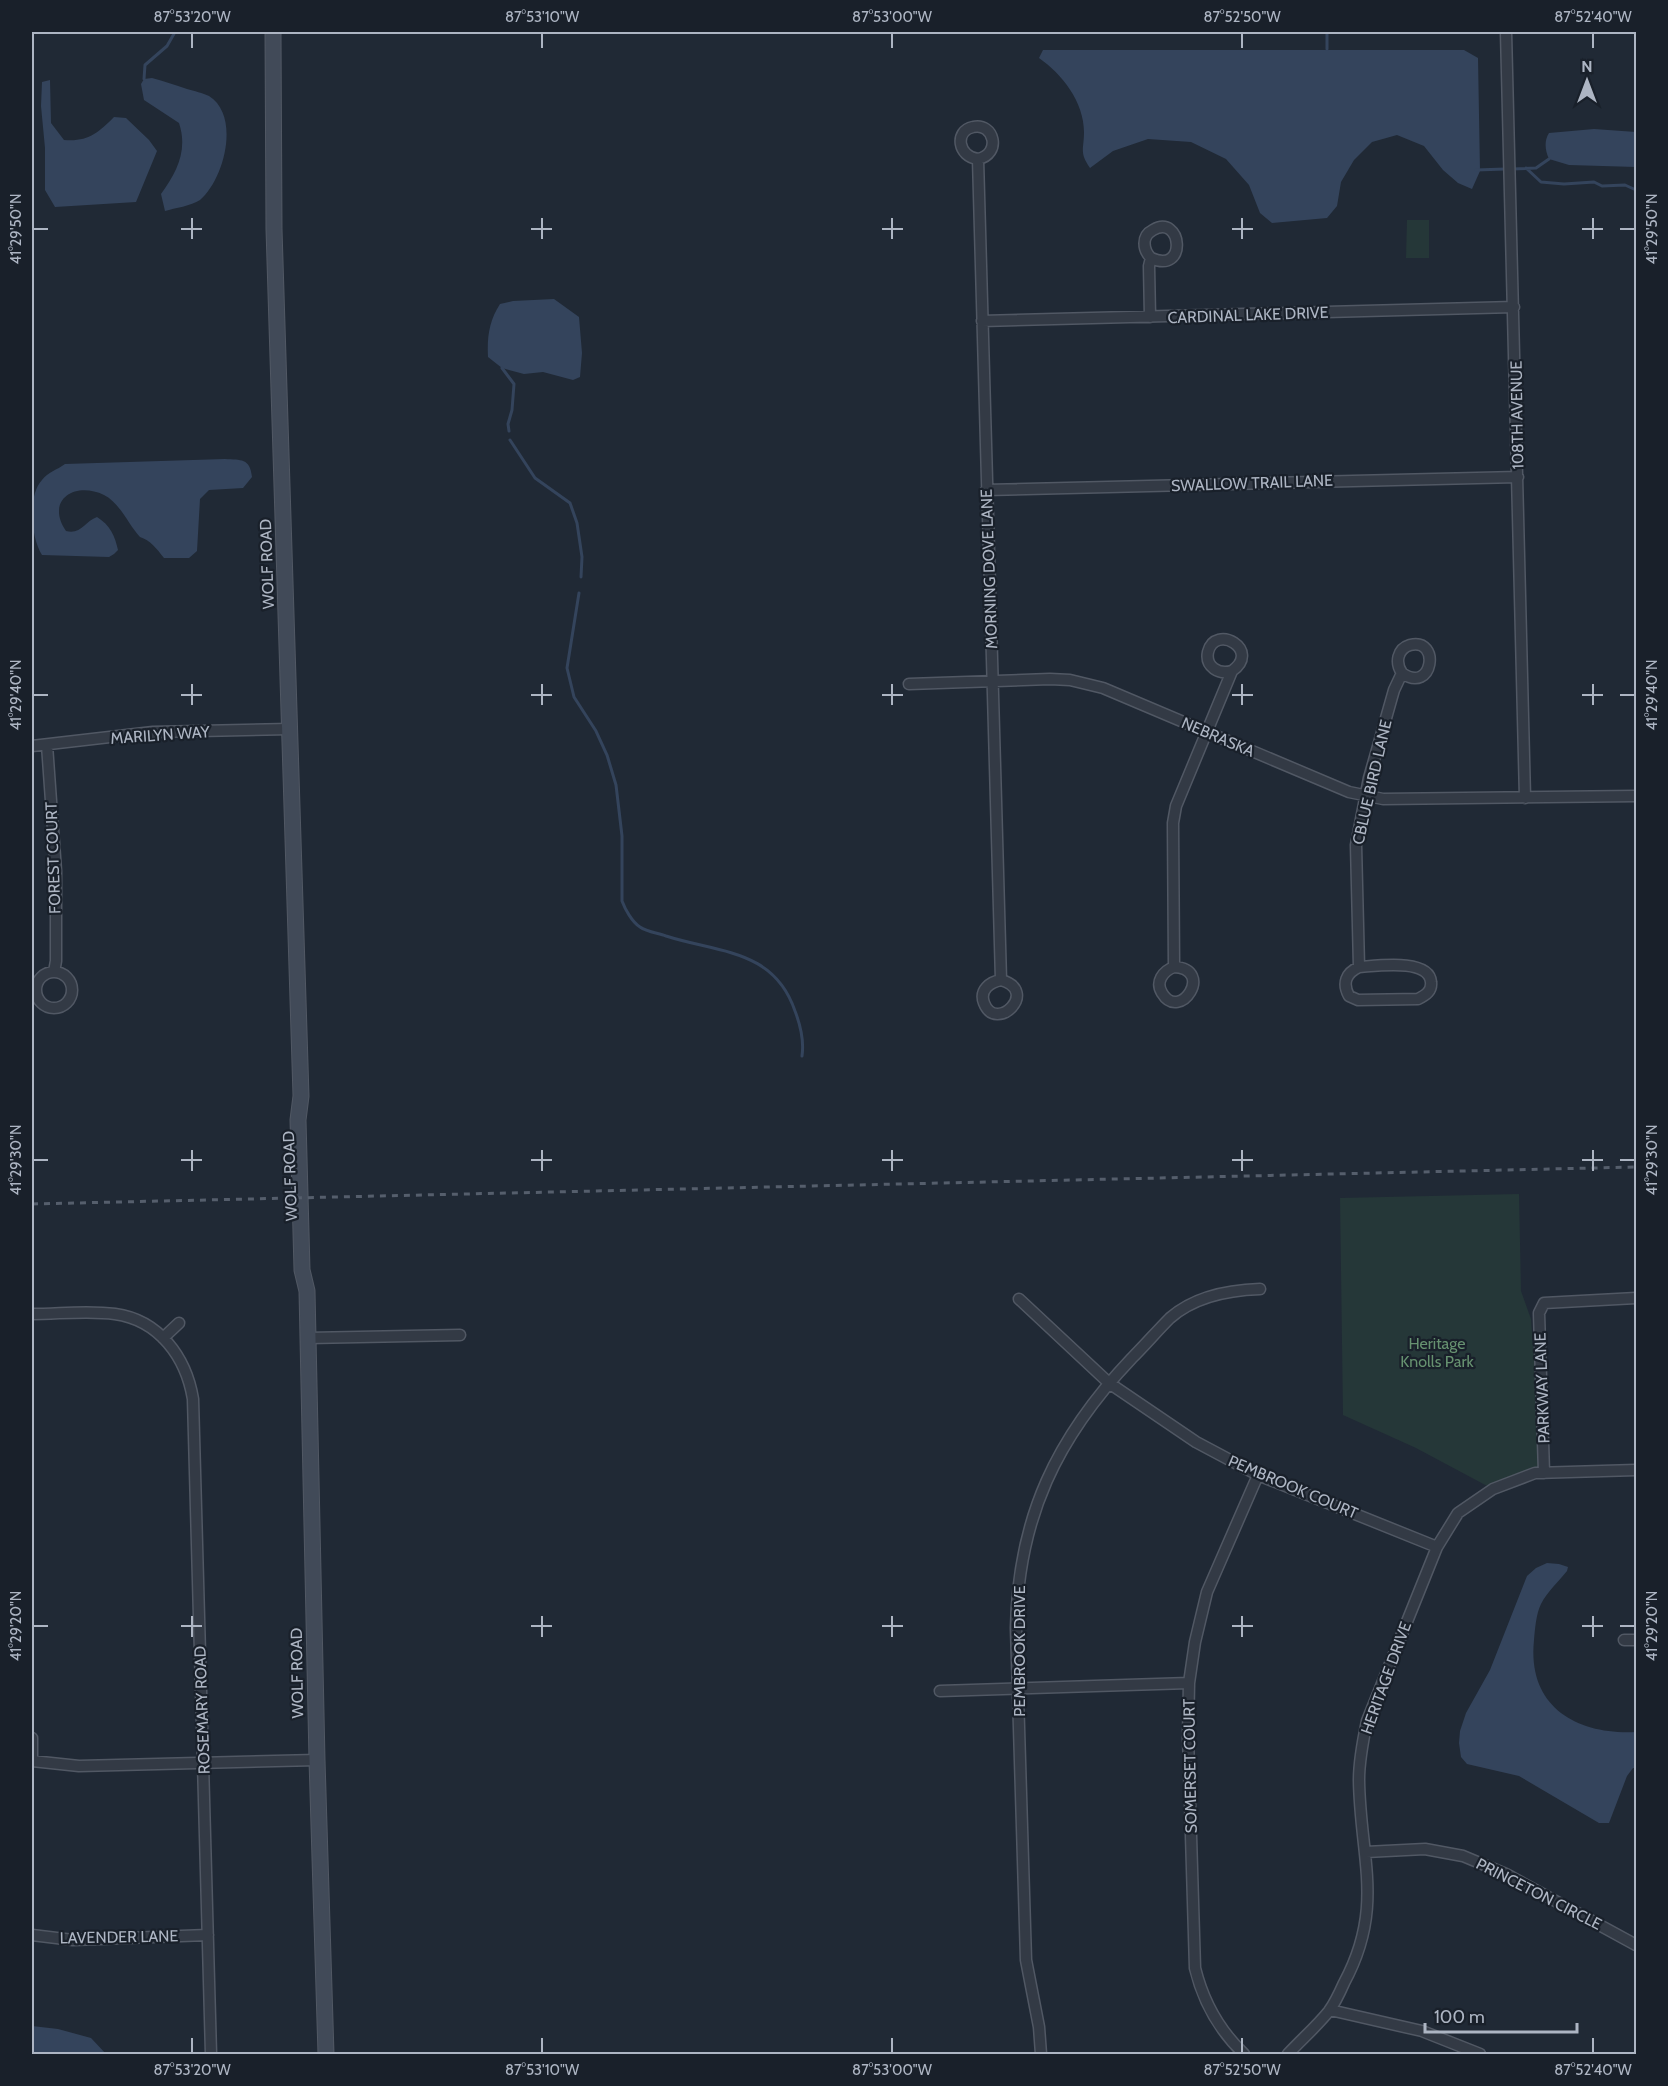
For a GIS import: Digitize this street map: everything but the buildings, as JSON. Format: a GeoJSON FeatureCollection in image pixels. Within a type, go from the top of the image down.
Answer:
{"type":"FeatureCollection","features":[{"type":"Feature","properties":{"kind":"main road","name":"WOLF ROAD"},"geometry":{"type":"LineString","coordinates":[[273,32],[274,237],[301,1096],[306,1120],[309,1191],[311,1270],[307,1291],[326,2055]]}},
{"type":"Feature","properties":{"kind":"street","name":"108TH AVENUE"},"geometry":{"type":"LineString","coordinates":[[1506,32],[1525,798]]}},
{"type":"Feature","properties":{"kind":"street","name":"MORNING DOVE LANE"},"geometry":{"type":"LineString","coordinates":[[978,159],[1001,980]]}},
{"type":"Feature","properties":{"kind":"street"},"geometry":{"type":"LineString","coordinates":[[1150,317],[1149,266],[1151,258]]}},
{"type":"Feature","properties":{"kind":"street","name":"CARDINAL LAKE DRIVE"},"geometry":{"type":"LineString","coordinates":[[982,321],[1514,307]]}},
{"type":"Feature","properties":{"kind":"street","name":"SWALLOW TRAIL LANE"},"geometry":{"type":"LineString","coordinates":[[986,490],[1518,477]]}},
{"type":"Feature","properties":{"kind":"street"},"geometry":{"type":"LineString","coordinates":[[1174,968],[1173,823],[1176,806],[1232,671]]}},
{"type":"Feature","properties":{"kind":"street","name":"CBLUE BIRD LANE"},"geometry":{"type":"LineString","coordinates":[[1359,967],[1356,845],[1369,778],[1394,690],[1402,673]]}},
{"type":"Feature","properties":{"kind":"street","name":"NEBRASKA"},"geometry":{"type":"LineString","coordinates":[[909,684],[1070,680],[1103,688],[1349,792],[1383,799],[1636,796]]}},
{"type":"Feature","properties":{"kind":"street","name":"MARILYN WAY"},"geometry":{"type":"LineString","coordinates":[[32,746],[153,732],[290,729]]}},
{"type":"Feature","properties":{"kind":"street","name":"FOREST COURT"},"geometry":{"type":"LineString","coordinates":[[47,745],[56,871],[54,972]]}},
{"type":"Feature","properties":{"kind":"street"},"geometry":{"type":"LineString","coordinates":[[1416,966],[1425,970],[1430,977],[1431,987],[1418,999],[1358,999],[1349,996],[1345,988],[1346,978],[1351,971],[1359,967],[1416,966]]}},
{"type":"Feature","properties":{"kind":"street","name":"PEMBROOK DRIVE"},"geometry":{"type":"LineString","coordinates":[[1041,2055],[1026,1960],[1016,1607],[1030,1525],[1040,1495],[1062,1449],[1078,1424],[1109,1383],[1172,1317],[1203,1299],[1234,1290],[1260,1290]]}},
{"type":"Feature","properties":{"kind":"street","name":"PARKWAY LANE"},"geometry":{"type":"LineString","coordinates":[[1544,1473],[1539,1313],[1544,1303],[1636,1298]]}},
{"type":"Feature","properties":{"kind":"street","name":"PEMBROOK COURT"},"geometry":{"type":"LineString","coordinates":[[1019,1299],[1109,1383],[1196,1442],[1258,1475],[1437,1547]]}},
{"type":"Feature","properties":{"kind":"street","name":"ROSEMARY ROAD"},"geometry":{"type":"LineString","coordinates":[[32,1314],[115,1314],[144,1323],[172,1346],[186,1370],[193,1399],[211,2055]]}},
{"type":"Feature","properties":{"kind":"street"},"geometry":{"type":"LineString","coordinates":[[163,1338],[179,1323]]}},
{"type":"Feature","properties":{"kind":"street"},"geometry":{"type":"LineString","coordinates":[[308,1338],[460,1335]]}},
{"type":"Feature","properties":{"kind":"street","name":"HERITAGE DRIVE"},"geometry":{"type":"LineString","coordinates":[[1288,2055],[1330,2010],[1353,1967],[1364,1932],[1369,1894],[1359,1771],[1367,1721],[1437,1547],[1458,1513],[1493,1489],[1535,1473],[1636,1470]]}},
{"type":"Feature","properties":{"kind":"street","name":"SOMERSET COURT"},"geometry":{"type":"LineString","coordinates":[[1244,2055],[1227,2038],[1205,2001],[1194,1968],[1188,1736],[1189,1683],[1195,1642],[1207,1592],[1258,1475]]}},
{"type":"Feature","properties":{"kind":"street"},"geometry":{"type":"LineString","coordinates":[[1624,1640],[1636,1640]]}},
{"type":"Feature","properties":{"kind":"street"},"geometry":{"type":"LineString","coordinates":[[940,1691],[1189,1683]]}},
{"type":"Feature","properties":{"kind":"street"},"geometry":{"type":"LineString","coordinates":[[32,1738],[32,1761],[79,1766],[317,1760]]}},
{"type":"Feature","properties":{"kind":"street","name":"PRINCETON CIRCLE"},"geometry":{"type":"LineString","coordinates":[[1366,1852],[1425,1850],[1463,1856],[1506,1874],[1636,1945]]}},
{"type":"Feature","properties":{"kind":"street","name":"LAVENDER LANE"},"geometry":{"type":"LineString","coordinates":[[32,1935],[73,1940],[208,1935]]}},
{"type":"Feature","properties":{"kind":"street"},"geometry":{"type":"LineString","coordinates":[[1330,2010],[1422,2031],[1480,2055]]}},
{"type":"Feature","properties":{"kind":"green space"},"geometry":{"type":"Polygon","coordinates":[[[1407,220],[1429,220],[1429,258],[1406,258],[1407,220]]]}},
{"type":"Feature","properties":{"kind":"green space","name":"Heritage Knolls Park"},"geometry":{"type":"Polygon","coordinates":[[[1519,1194],[1521,1291],[1531,1319],[1542,1471],[1489,1487],[1416,1448],[1343,1415],[1340,1198],[1519,1194]]]}},
{"type":"Feature","properties":{"kind":"water"},"geometry":{"type":"Polygon","coordinates":[[[1043,50],[1464,50],[1478,58],[1480,171],[1472,189],[1458,183],[1443,170],[1424,146],[1397,135],[1372,142],[1354,160],[1341,182],[1337,206],[1327,218],[1272,223],[1260,213],[1249,185],[1226,159],[1191,142],[1148,139],[1113,151],[1090,168],[1083,154],[1084,132],[1080,110],[1070,90],[1056,72],[1039,58],[1043,50]]]}},
{"type":"Feature","properties":{"kind":"water"},"geometry":{"type":"Polygon","coordinates":[[[152,78],[209,96],[219,105],[227,132],[222,164],[209,191],[196,202],[165,211],[161,194],[176,169],[182,142],[179,123],[144,100],[141,84],[144,79],[152,78]]]}},
{"type":"Feature","properties":{"kind":"water"},"geometry":{"type":"Polygon","coordinates":[[[50,80],[51,123],[64,140],[86,138],[97,132],[114,117],[126,118],[157,151],[136,202],[55,207],[45,190],[45,148],[41,106],[42,82],[50,80]]]}},
{"type":"Feature","properties":{"kind":"water"},"geometry":{"type":"Polygon","coordinates":[[[1594,129],[1636,132],[1636,167],[1569,165],[1549,159],[1546,139],[1549,133],[1594,129]]]}},
{"type":"Feature","properties":{"kind":"water"},"geometry":{"type":"Polygon","coordinates":[[[554,299],[579,317],[582,353],[580,377],[573,380],[543,372],[524,374],[502,368],[488,357],[490,329],[500,304],[554,299]]]}},
{"type":"Feature","properties":{"kind":"water"},"geometry":{"type":"Polygon","coordinates":[[[225,459],[247,463],[252,477],[243,488],[209,490],[200,499],[197,551],[189,558],[164,558],[156,548],[140,537],[110,499],[93,491],[83,490],[66,496],[61,502],[60,520],[66,531],[75,531],[97,517],[111,531],[118,550],[109,557],[42,555],[38,548],[32,517],[34,496],[44,477],[65,464],[225,459]]]}},
{"type":"Feature","properties":{"kind":"water"},"geometry":{"type":"Polygon","coordinates":[[[1547,1563],[1568,1567],[1541,1604],[1538,1612],[1534,1663],[1539,1683],[1548,1699],[1560,1712],[1576,1722],[1614,1732],[1636,1732],[1636,1768],[1633,1768],[1627,1776],[1609,1823],[1599,1823],[1519,1776],[1467,1764],[1461,1757],[1460,1731],[1466,1713],[1490,1670],[1527,1576],[1536,1568],[1547,1563]]]}},
{"type":"Feature","properties":{"kind":"water"},"geometry":{"type":"Polygon","coordinates":[[[32,2026],[58,2029],[91,2038],[106,2054],[32,2054],[32,2026]]]}},
{"type":"Feature","properties":{"kind":"waterway"},"geometry":{"type":"LineString","coordinates":[[144,79],[145,65],[167,46],[175,32]]}},
{"type":"Feature","properties":{"kind":"waterway"},"geometry":{"type":"LineString","coordinates":[[1327,32],[1327,49]]}},
{"type":"Feature","properties":{"kind":"waterway"},"geometry":{"type":"LineString","coordinates":[[1512,169],[1536,168],[1549,159]]}},
{"type":"Feature","properties":{"kind":"waterway"},"geometry":{"type":"LineString","coordinates":[[1526,168],[1541,182],[1564,184],[1594,182],[1602,186],[1625,185],[1636,190]]}},
{"type":"Feature","properties":{"kind":"waterway"},"geometry":{"type":"LineString","coordinates":[[1476,170],[1505,169]]}},
{"type":"Feature","properties":{"kind":"waterway"},"geometry":{"type":"LineString","coordinates":[[502,368],[514,384],[509,431]]}},
{"type":"Feature","properties":{"kind":"waterway"},"geometry":{"type":"LineString","coordinates":[[510,440],[535,478],[570,503],[577,523],[582,557],[581,577]]}},
{"type":"Feature","properties":{"kind":"waterway"},"geometry":{"type":"LineString","coordinates":[[579,593],[567,668],[574,697],[596,731],[607,755],[616,785],[622,836],[622,901],[625,908],[634,922],[643,929],[742,957],[759,965],[773,976],[786,991],[797,1016],[802,1039],[802,1056]]}},
{"type":"Feature","properties":{"kind":"railway"},"geometry":{"type":"LineString","coordinates":[[32,1204],[1636,1167]]}}]}
